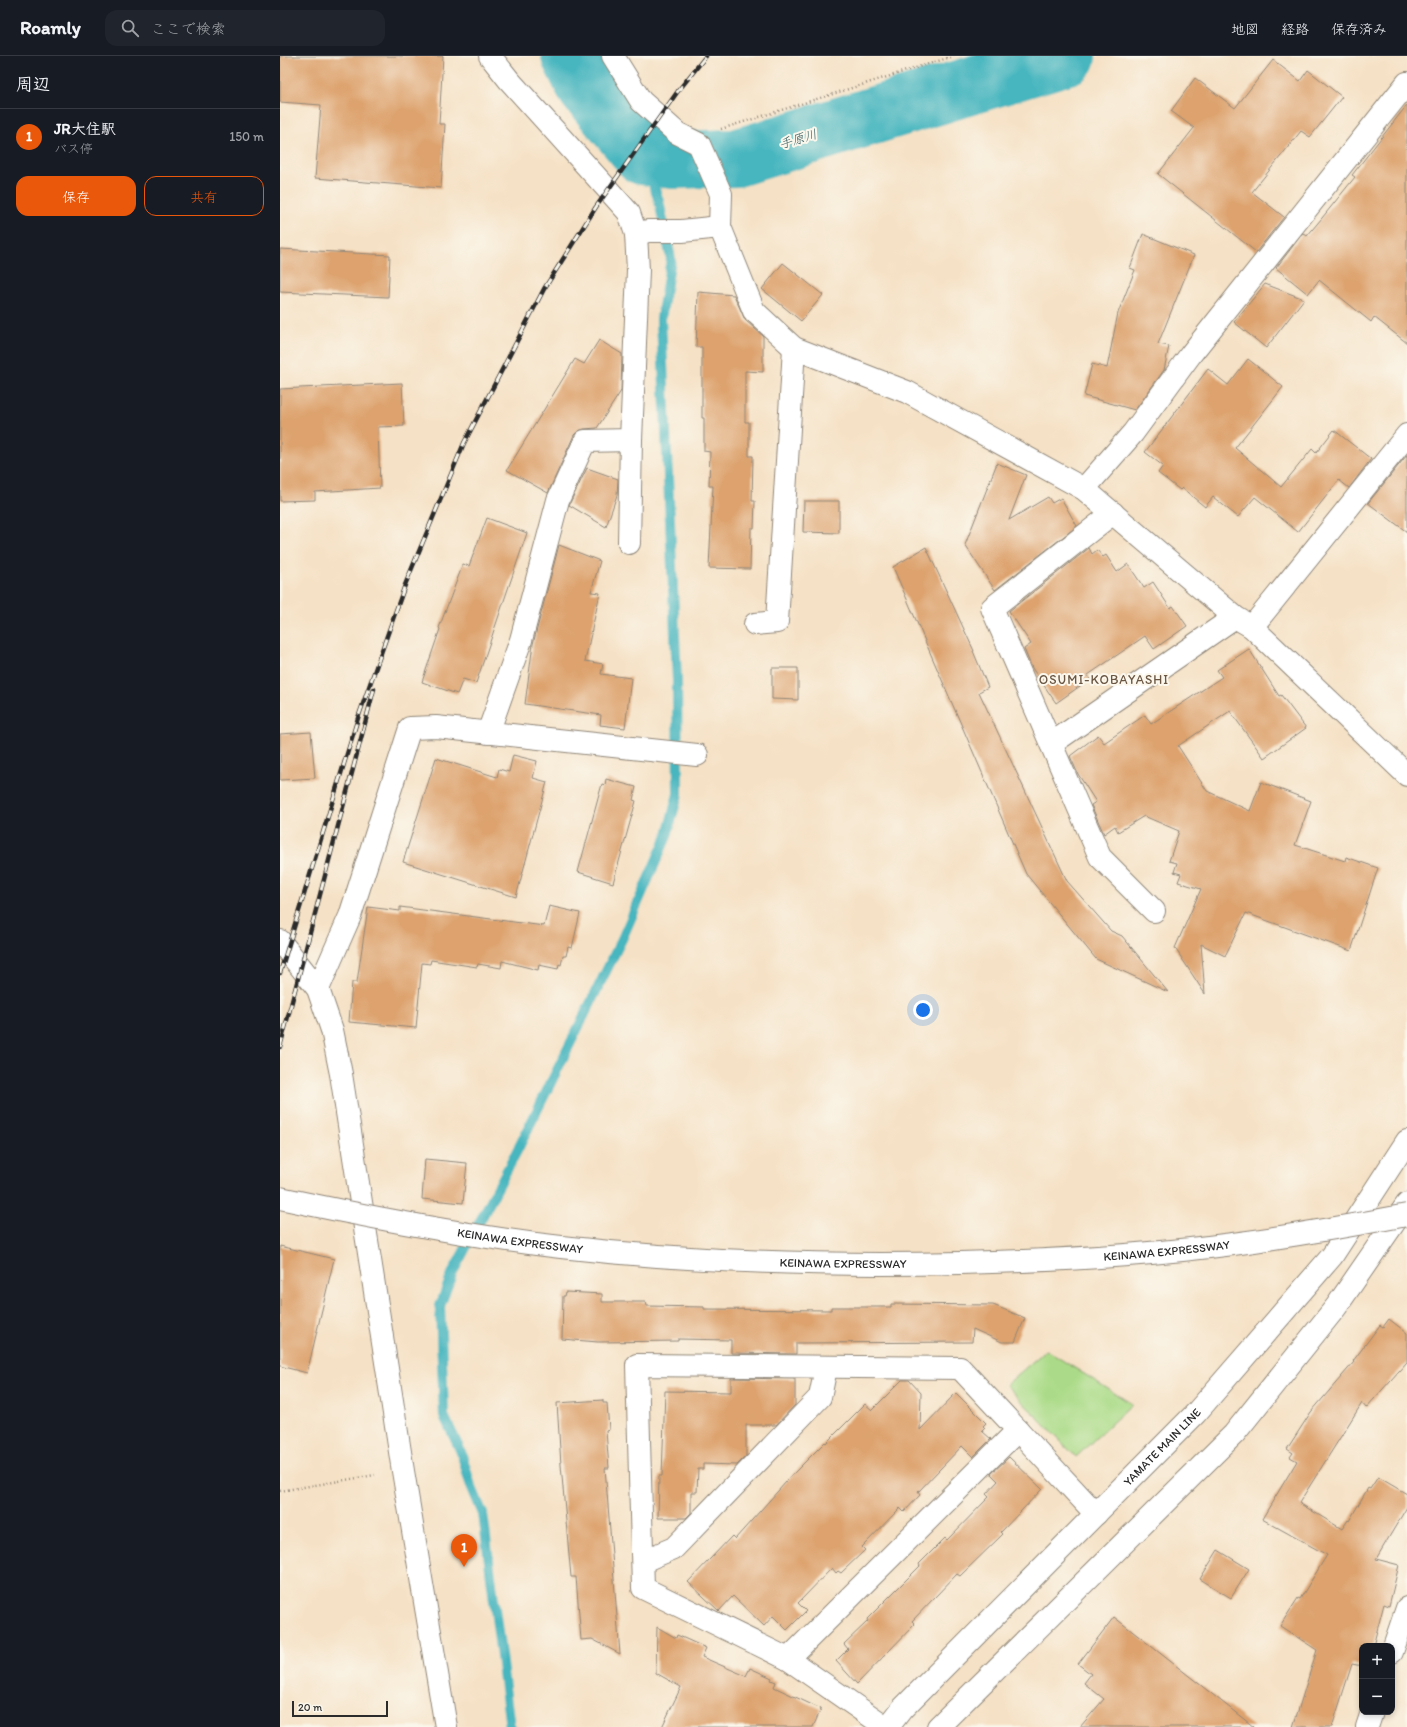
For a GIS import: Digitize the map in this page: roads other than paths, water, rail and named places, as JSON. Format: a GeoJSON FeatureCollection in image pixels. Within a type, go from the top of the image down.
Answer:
{"type":"FeatureCollection","features":[{"type":"Feature","properties":{"kind":"main road"},"geometry":{"type":"LineString","coordinates":[[490,56],[509,80],[629,213],[642,233],[638,270],[631,440],[629,543]]}},
{"type":"Feature","properties":{"kind":"main road"},"geometry":{"type":"LineString","coordinates":[[613,56],[641,101],[677,134],[695,141],[721,194],[720,226],[754,311],[794,348],[907,392],[1084,489],[1244,622],[1407,775]]}},
{"type":"Feature","properties":{"kind":"main road"},"geometry":{"type":"LineString","coordinates":[[1084,489],[1133,433],[1191,354],[1407,83]]}},
{"type":"Feature","properties":{"kind":"main road"},"geometry":{"type":"LineString","coordinates":[[642,233],[682,231],[720,226]]}},
{"type":"Feature","properties":{"kind":"main road"},"geometry":{"type":"LineString","coordinates":[[755,624],[777,622],[794,348]]}},
{"type":"Feature","properties":{"kind":"main road"},"geometry":{"type":"LineString","coordinates":[[1051,744],[1244,622],[1407,435]]}},
{"type":"Feature","properties":{"kind":"main road"},"geometry":{"type":"LineString","coordinates":[[488,733],[521,640],[558,500],[585,441],[631,440]]}},
{"type":"Feature","properties":{"kind":"main road"},"geometry":{"type":"LineString","coordinates":[[1113,513],[992,608],[1100,858],[1154,911]]}},
{"type":"Feature","properties":{"kind":"main road"},"geometry":{"type":"LineString","coordinates":[[318,989],[350,916],[410,728],[436,727],[697,755]]}},
{"type":"Feature","properties":{"kind":"main road"},"geometry":{"type":"LineString","coordinates":[[280,941],[318,989],[332,1030],[341,1074],[403,1471],[446,1727]]}},
{"type":"Feature","properties":{"kind":"main road","name":"YAMATE MAIN LINE"},"geometry":{"type":"LineString","coordinates":[[887,1727],[902,1709],[1196,1413],[1332,1256],[1407,1142]]}},
{"type":"Feature","properties":{"kind":"main road","name":"KEINAWA EXPRESSWAY"},"geometry":{"type":"LineString","coordinates":[[280,1198],[330,1209],[447,1230],[560,1247],[671,1257],[781,1264],[891,1265],[1063,1260],[1231,1244],[1329,1230],[1407,1215]]}},
{"type":"Feature","properties":{"kind":"main road"},"geometry":{"type":"LineString","coordinates":[[938,1727],[1234,1434],[1336,1307],[1407,1204]]}},
{"type":"Feature","properties":{"kind":"main road"},"geometry":{"type":"LineString","coordinates":[[887,1727],[788,1659],[644,1588],[637,1366],[960,1368],[1096,1514]]}},
{"type":"Feature","properties":{"kind":"main road"},"geometry":{"type":"LineString","coordinates":[[643,1561],[674,1548],[820,1397],[826,1368]]}},
{"type":"Feature","properties":{"kind":"main road"},"geometry":{"type":"LineString","coordinates":[[788,1659],[1018,1430]]}},
{"type":"Feature","properties":{"kind":"main road"},"geometry":{"type":"LineString","coordinates":[[1395,1643],[1407,1608]]}},
{"type":"Feature","properties":{"kind":"main road"},"geometry":{"type":"LineString","coordinates":[[1367,1727],[1371,1715]]}},
{"type":"Feature","properties":{"kind":"waterway","name":"手原川"},"geometry":{"type":"LineString","coordinates":[[570,56],[586,88],[643,156],[673,160],[736,158],[1067,56]]}},
{"type":"Feature","properties":{"kind":"waterway"},"geometry":{"type":"LineString","coordinates":[[510,1727],[483,1514],[470,1483],[461,1452],[444,1416],[440,1306],[452,1274],[517,1151],[622,939],[667,836],[678,794],[677,680],[661,319],[671,259],[659,201],[643,156]]}},
{"type":"Feature","properties":{"kind":"railway"},"geometry":{"type":"LineString","coordinates":[[280,973],[358,718],[405,585],[464,443],[544,289],[596,207],[678,91],[706,56]]}},
{"type":"Feature","properties":{"kind":"railway"},"geometry":{"type":"LineString","coordinates":[[280,1047],[374,689]]}},
{"type":"Feature","properties":{"kind":"place","name":"JR大住駅"},"geometry":{"type":"Point","coordinates":[464,1567]}},
{"type":"Feature","properties":{"kind":"district","name":"OSUMI-KOBAYASHI"},"geometry":{"type":"Point","coordinates":[1104,679]}}]}
